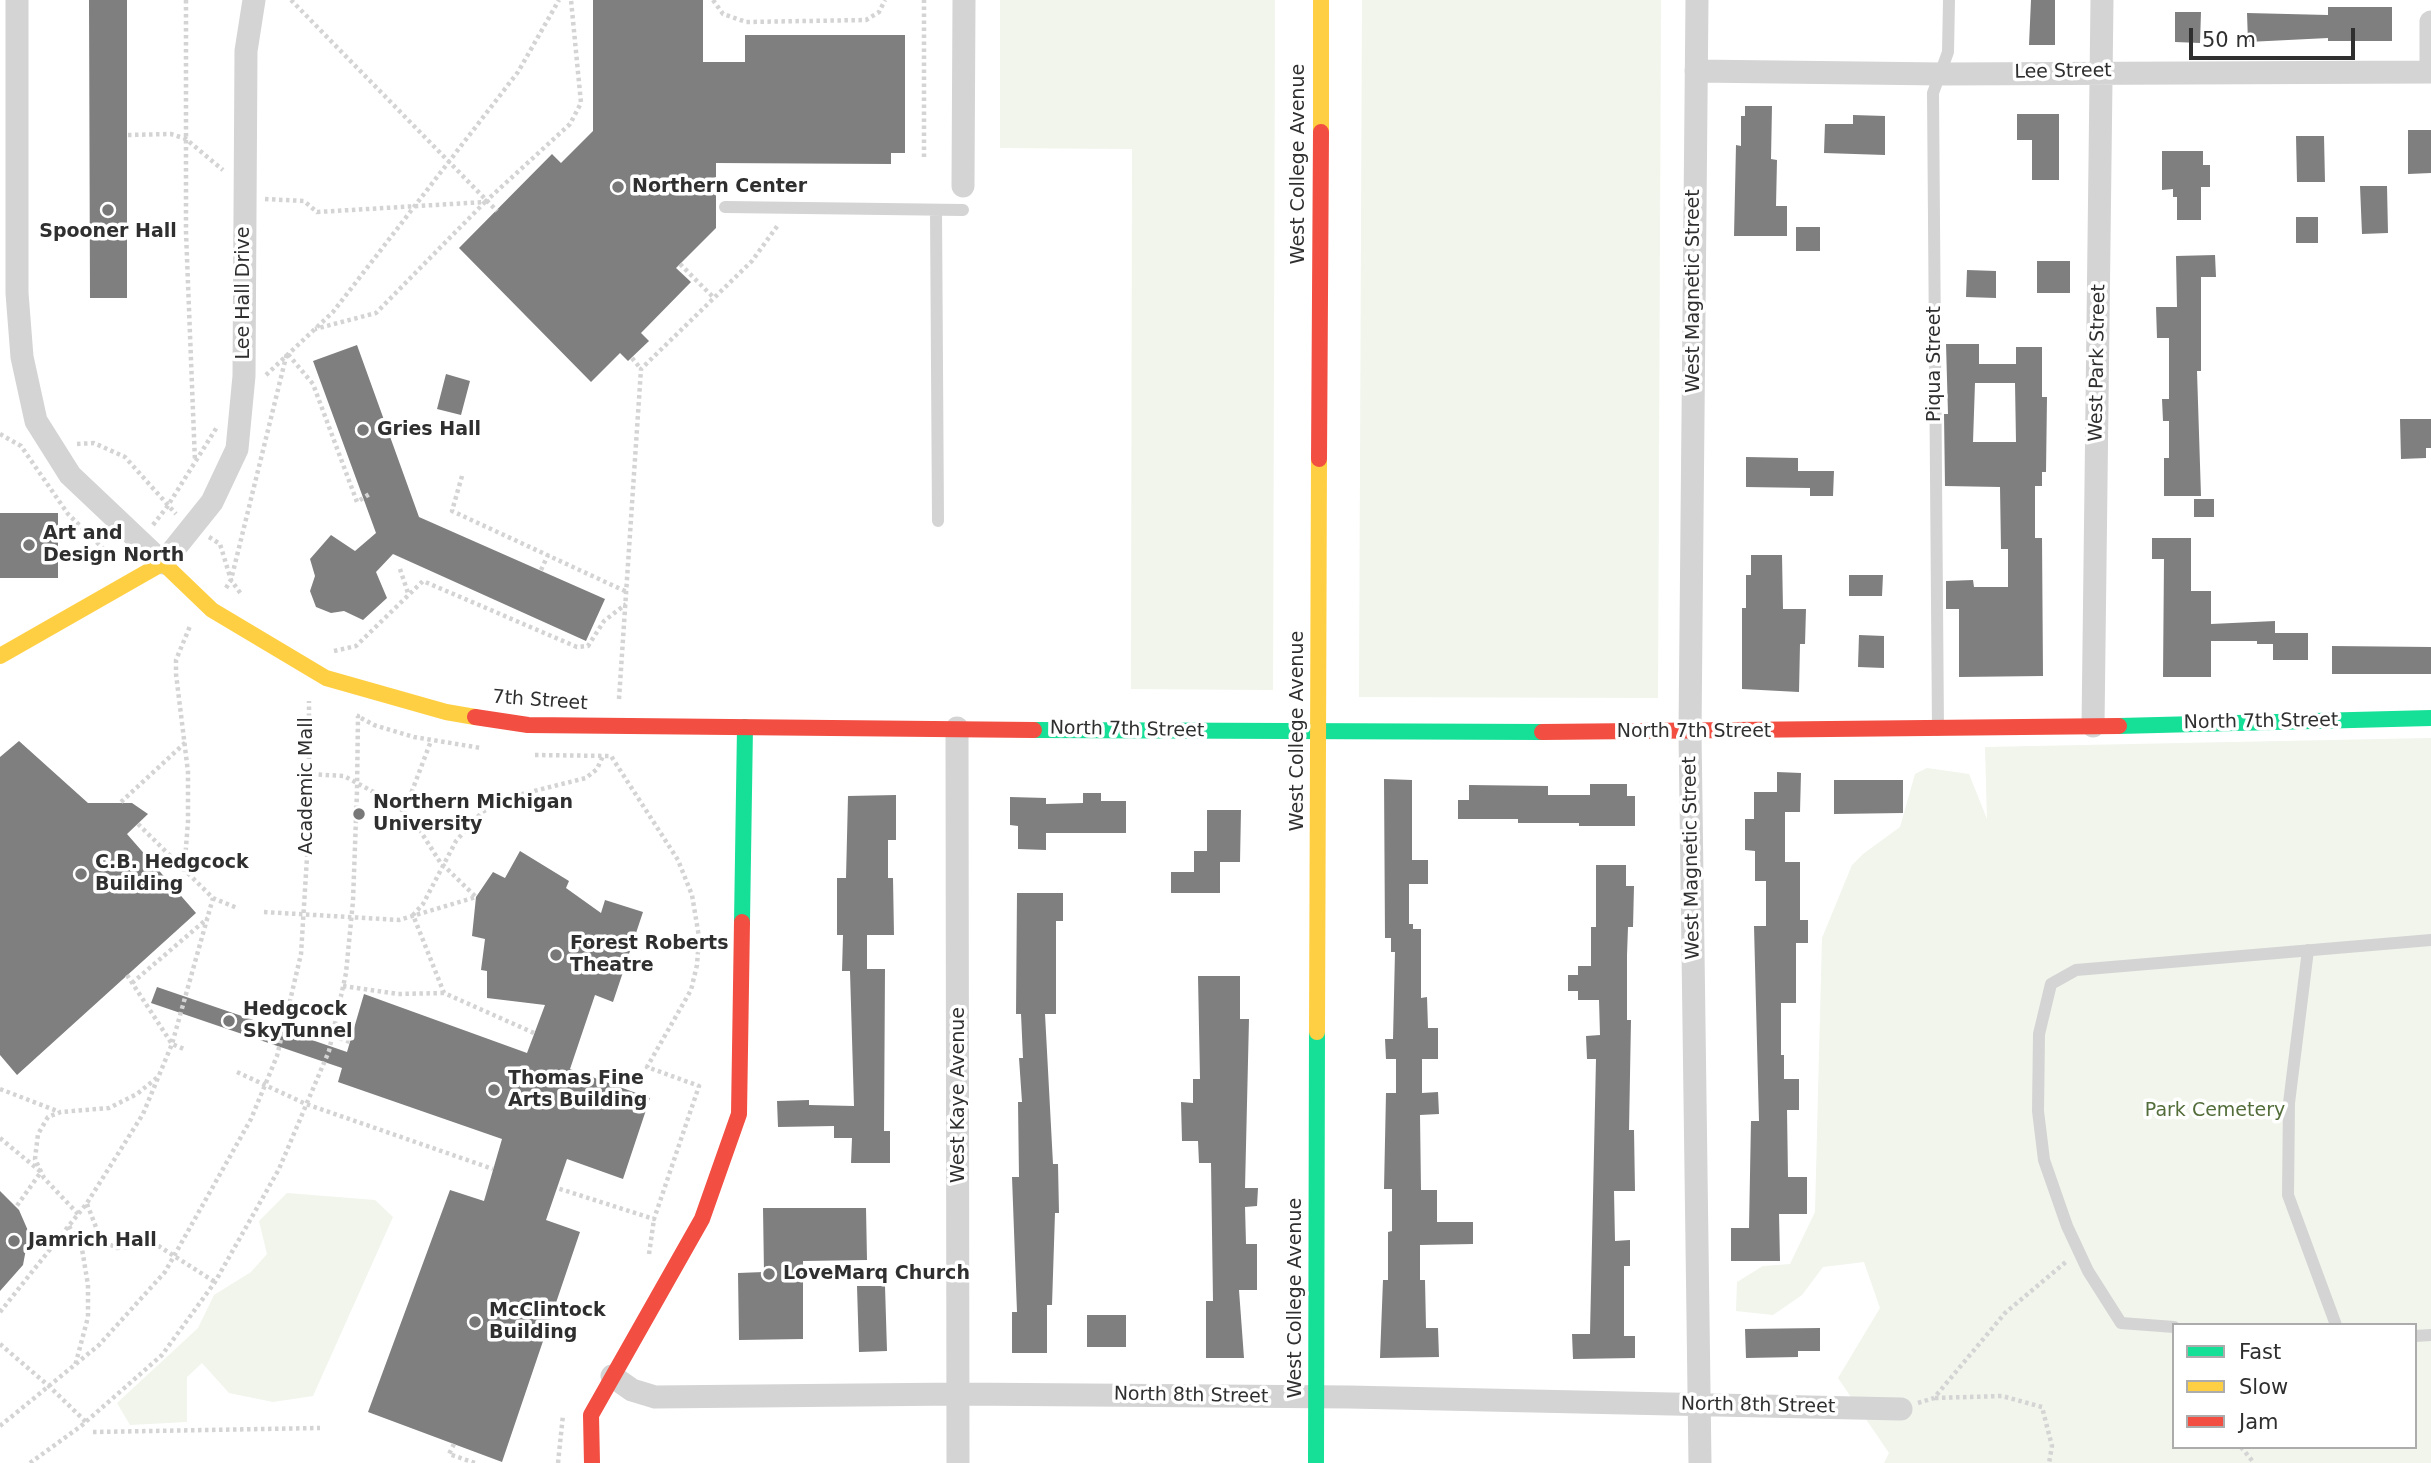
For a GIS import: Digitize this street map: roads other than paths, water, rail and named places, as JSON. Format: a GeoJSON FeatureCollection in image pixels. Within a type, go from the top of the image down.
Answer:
{"type":"FeatureCollection","features":[{"type":"Feature","properties":{"kind":"street"},"geometry":{"type":"LineString","coordinates":[[0,656],[163,563],[69,475],[36,421],[22,357],[17,293],[8,66],[17,0]]}},
{"type":"Feature","properties":{"kind":"street","name":"Lee Hall Drive"},"geometry":{"type":"LineString","coordinates":[[163,563],[212,502],[237,449],[242,400],[246,51],[254,0]]}},
{"type":"Feature","properties":{"kind":"street"},"geometry":{"type":"LineString","coordinates":[[963,186],[964,0]]}},
{"type":"Feature","properties":{"kind":"street","name":"West College Avenue"},"geometry":{"type":"LineString","coordinates":[[1316,1463],[1321,0]]}},
{"type":"Feature","properties":{"kind":"street","name":"West Magnetic Street"},"geometry":{"type":"LineString","coordinates":[[1697,0],[1690,732],[1700,1463]]}},
{"type":"Feature","properties":{"kind":"street","name":"West Park Street"},"geometry":{"type":"LineString","coordinates":[[2093,726],[2102,0]]}},
{"type":"Feature","properties":{"kind":"street"},"geometry":{"type":"LineString","coordinates":[[2431,22],[2431,72]]}},
{"type":"Feature","properties":{"kind":"street","name":"Lee Street"},"geometry":{"type":"LineString","coordinates":[[1696,71],[1942,74],[2431,72]]}},
{"type":"Feature","properties":{"kind":"street","name":"7th Street"},"geometry":{"type":"LineString","coordinates":[[163,563],[212,610],[326,678],[446,712],[528,725],[957,728]]}},
{"type":"Feature","properties":{"kind":"street","name":"North 7th Street"},"geometry":{"type":"LineString","coordinates":[[957,728],[1319,733],[1690,732],[1938,730],[2431,718]]}},
{"type":"Feature","properties":{"kind":"street"},"geometry":{"type":"LineString","coordinates":[[592,1463],[591,1415],[702,1219],[739,1114],[745,727]]}},
{"type":"Feature","properties":{"kind":"street","name":"West Kaye Avenue"},"geometry":{"type":"LineString","coordinates":[[957,728],[958,1463]]}},
{"type":"Feature","properties":{"kind":"street","name":"North 8th Street"},"geometry":{"type":"LineString","coordinates":[[612,1376],[632,1390],[655,1397],[959,1394],[1901,1409]]}},
{"type":"Feature","properties":{"kind":"lane","name":"Piqua Street"},"geometry":{"type":"LineString","coordinates":[[1938,730],[1933,93],[1948,52],[1949,0]]}},
{"type":"Feature","properties":{"kind":"lane"},"geometry":{"type":"LineString","coordinates":[[725,207],[963,210]]}},
{"type":"Feature","properties":{"kind":"lane"},"geometry":{"type":"LineString","coordinates":[[936,210],[938,521]]}},
{"type":"Feature","properties":{"kind":"lane"},"geometry":{"type":"LineString","coordinates":[[2172,1326],[2121,1322],[2067,1226],[2044,1160],[2038,1111],[2039,1034],[2051,984],[2076,970],[2431,940]]}},
{"type":"Feature","properties":{"kind":"lane"},"geometry":{"type":"LineString","coordinates":[[2308,950],[2301,988],[2289,1103],[2288,1195],[2335,1323]]}},
{"type":"Feature","properties":{"kind":"place","name":"Northern Center"},"geometry":{"type":"Point","coordinates":[618,187]}},
{"type":"Feature","properties":{"kind":"place","name":"Spooner Hall"},"geometry":{"type":"Point","coordinates":[108,210]}},
{"type":"Feature","properties":{"kind":"place","name":"Gries Hall"},"geometry":{"type":"Point","coordinates":[363,430]}},
{"type":"Feature","properties":{"kind":"place","name":"Art and Design North"},"geometry":{"type":"Point","coordinates":[29,545]}},
{"type":"Feature","properties":{"kind":"place","name":"Northern Michigan University"},"geometry":{"type":"Point","coordinates":[359,814]}},
{"type":"Feature","properties":{"kind":"place","name":"C.B. Hedgcock Building"},"geometry":{"type":"Point","coordinates":[81,874]}},
{"type":"Feature","properties":{"kind":"place","name":"Forest Roberts Theatre"},"geometry":{"type":"Point","coordinates":[556,955]}},
{"type":"Feature","properties":{"kind":"place","name":"Hedgcock SkyTunnel"},"geometry":{"type":"Point","coordinates":[229,1021]}},
{"type":"Feature","properties":{"kind":"place","name":"Thomas Fine Arts Building"},"geometry":{"type":"Point","coordinates":[494,1090]}},
{"type":"Feature","properties":{"kind":"place","name":"Jamrich Hall"},"geometry":{"type":"Point","coordinates":[14,1241]}},
{"type":"Feature","properties":{"kind":"place","name":"LoveMarq Church"},"geometry":{"type":"Point","coordinates":[769,1274]}},
{"type":"Feature","properties":{"kind":"place","name":"McClintock Building"},"geometry":{"type":"Point","coordinates":[475,1322]}},
{"type":"Feature","properties":{"kind":"park label","name":"Park Cemetery"},"geometry":{"type":"Point","coordinates":[2215,1111]}}]}
